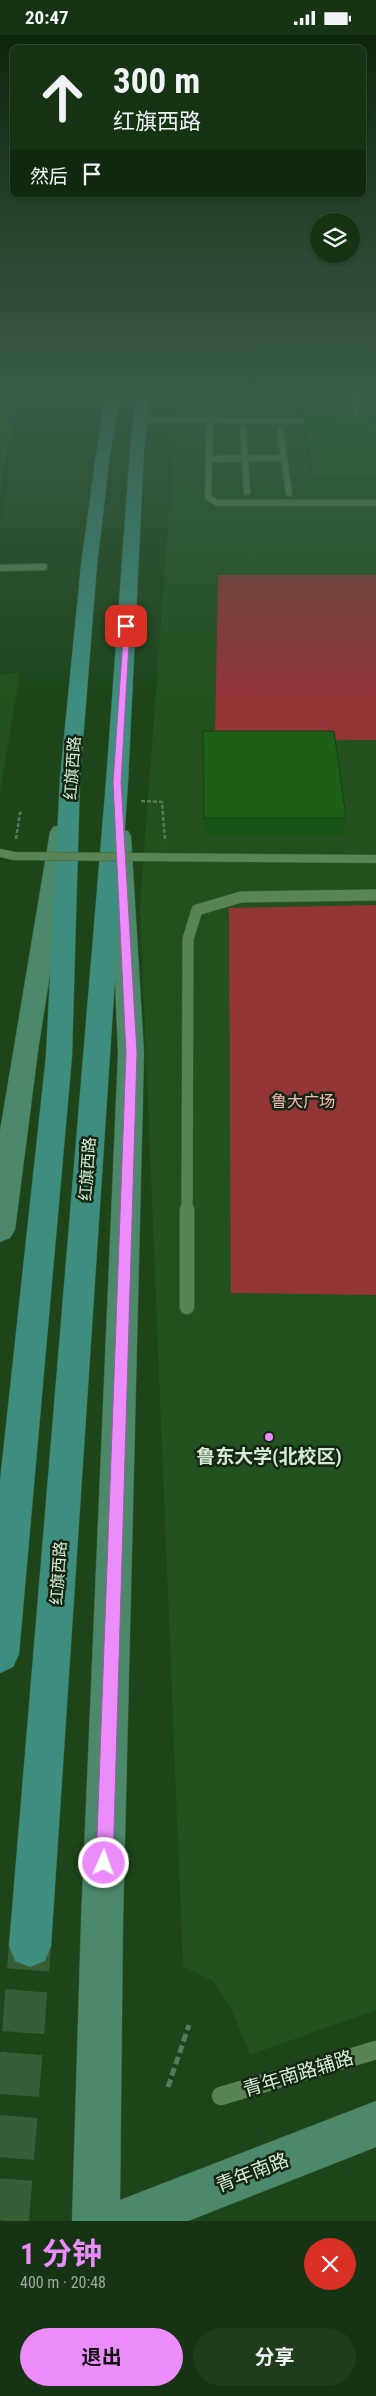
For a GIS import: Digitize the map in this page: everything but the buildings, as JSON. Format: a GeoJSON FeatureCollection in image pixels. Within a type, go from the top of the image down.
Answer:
{"type":"FeatureCollection","features":[{"type":"Feature","properties":{"kind":"main road","name":"红旗西路"},"geometry":{"type":"LineString","coordinates":[[0,1653],[59,1056],[70,779],[89,565],[98,493]]}},
{"type":"Feature","properties":{"kind":"main road","name":"红旗西路"},"geometry":{"type":"LineString","coordinates":[[30,1946],[129,791],[138,493]]}},
{"type":"Feature","properties":{"kind":"main road"},"geometry":{"type":"LineString","coordinates":[[0,1230],[25,1051],[70,779]]}},
{"type":"Feature","properties":{"kind":"main road"},"geometry":{"type":"LineString","coordinates":[[96,2221],[103,1912],[132,1053],[129,791]]}},
{"type":"Feature","properties":{"kind":"main road","name":"青年南路"},"geometry":{"type":"LineString","coordinates":[[127,2221],[376,2124]]}},
{"type":"Feature","properties":{"kind":"lane"},"geometry":{"type":"LineString","coordinates":[[208,493],[208,497],[217,503],[376,503]]}},
{"type":"Feature","properties":{"kind":"lane"},"geometry":{"type":"LineString","coordinates":[[0,568],[44,567]]}},
{"type":"Feature","properties":{"kind":"lane"},"geometry":{"type":"LineString","coordinates":[[0,853],[14,856],[376,859]]}},
{"type":"Feature","properties":{"kind":"lane"},"geometry":{"type":"LineString","coordinates":[[187,1307],[188,939],[197,909],[241,897],[376,895]]}},
{"type":"Feature","properties":{"kind":"lane","name":"青年南路辅路"},"geometry":{"type":"LineString","coordinates":[[221,2096],[376,2050]]}},
{"type":"Feature","properties":{"kind":"path"},"geometry":{"type":"LineString","coordinates":[[129,791],[162,802],[166,849]]}},
{"type":"Feature","properties":{"kind":"path"},"geometry":{"type":"LineString","coordinates":[[15,841],[20,813],[23,813]]}},
{"type":"Feature","properties":{"kind":"path"},"geometry":{"type":"LineString","coordinates":[[168,2087],[189,2025]]}},
{"type":"Feature","properties":{"kind":"shaded area","name":"鲁东大学(北校区)"},"geometry":{"type":"Polygon","coordinates":[[[170,493],[376,493],[376,2010],[250,2055],[232,2011],[213,1981],[183,1966],[140,907],[170,493]]]}},
{"type":"Feature","properties":{"kind":"shaded area"},"geometry":{"type":"Polygon","coordinates":[[[20,673],[0,793],[0,674],[20,673]]]}},
{"type":"Feature","properties":{"kind":"green space"},"geometry":{"type":"Polygon","coordinates":[[[218,575],[376,575],[376,740],[215,739],[218,575]]]}},
{"type":"Feature","properties":{"kind":"green space","name":"鲁大广场"},"geometry":{"type":"Polygon","coordinates":[[[376,905],[376,1295],[231,1293],[229,908],[376,905]]]}},
{"type":"Feature","properties":{"kind":"tunnel"},"geometry":{"type":"LineString","coordinates":[[8,2221],[30,1946]]}},
{"type":"Feature","properties":{"kind":"place","name":"鲁东大学(北校区)"},"geometry":{"type":"Point","coordinates":[269,1437]}},
{"type":"Feature","properties":{"kind":"route"},"geometry":{"type":"LineString","coordinates":[[104,1863],[132,1053],[117,782],[126,626]]}}]}
